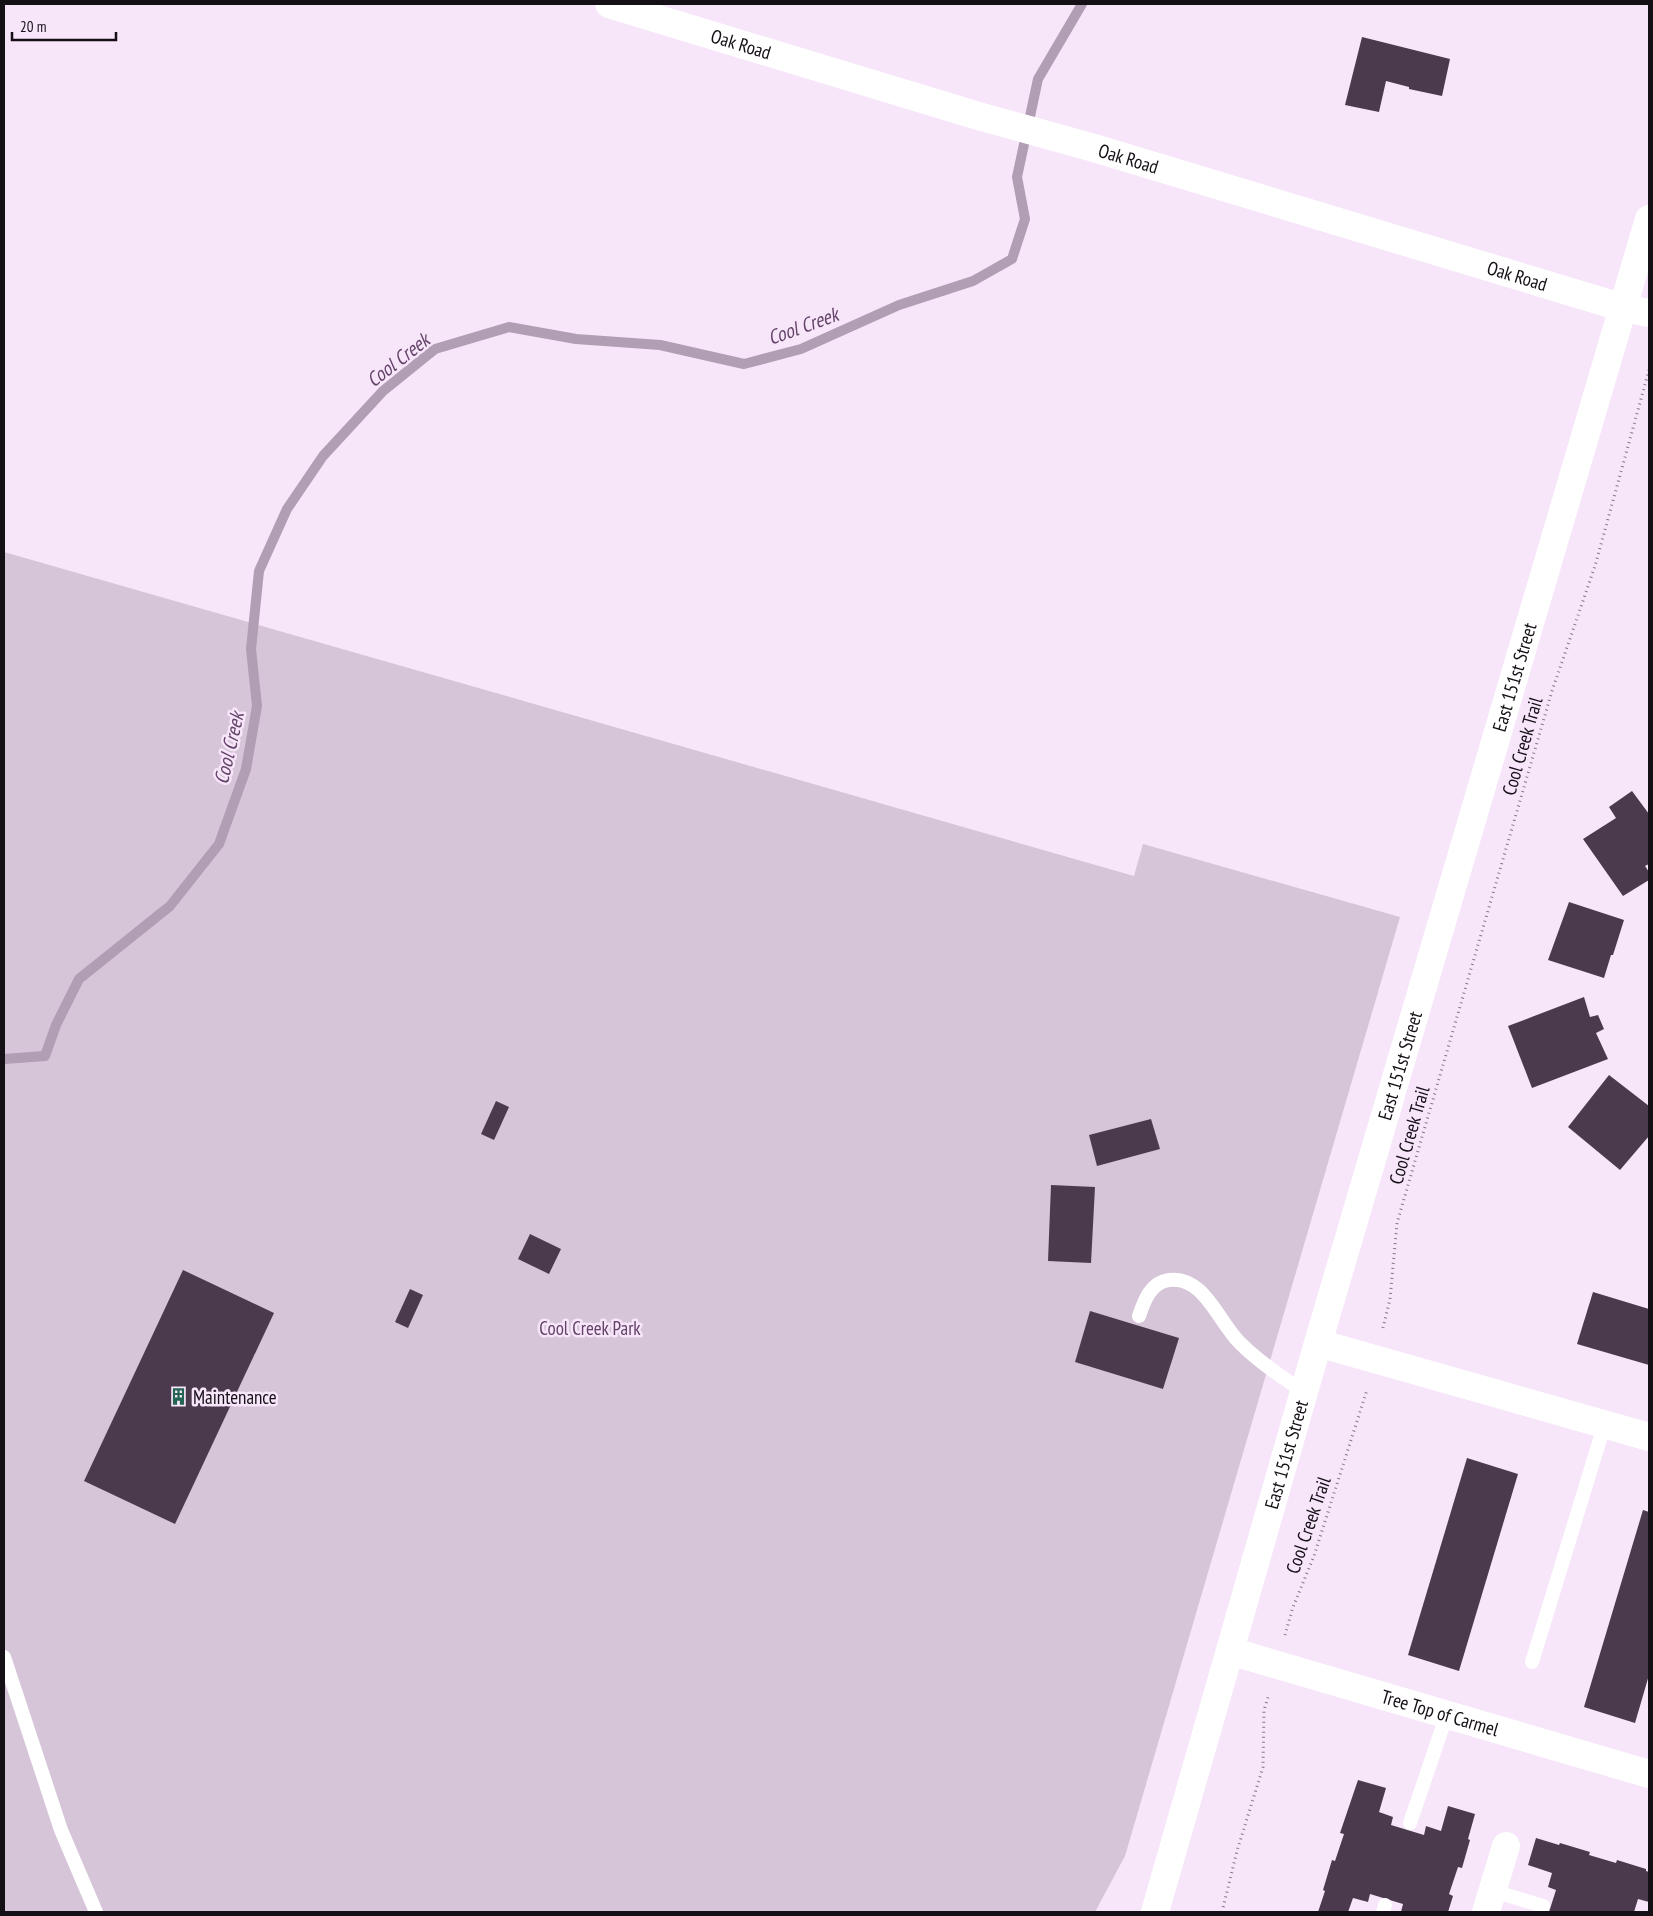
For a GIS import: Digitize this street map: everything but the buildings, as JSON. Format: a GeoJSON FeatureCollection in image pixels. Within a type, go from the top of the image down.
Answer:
{"type":"FeatureCollection","features":[{"type":"Feature","properties":{"kind":"street","name":"Oak Road"},"geometry":{"type":"LineString","coordinates":[[609,4],[1637,310]]}},
{"type":"Feature","properties":{"kind":"street","name":"East 151st Street"},"geometry":{"type":"LineString","coordinates":[[1155,1912],[1318,1343],[1637,310],[1649,219]]}},
{"type":"Feature","properties":{"kind":"street"},"geometry":{"type":"LineString","coordinates":[[1318,1343],[1649,1437]]}},
{"type":"Feature","properties":{"kind":"street","name":"Tree Top of Carmel"},"geometry":{"type":"LineString","coordinates":[[1230,1651],[1649,1774]]}},
{"type":"Feature","properties":{"kind":"street"},"geometry":{"type":"LineString","coordinates":[[1490,1902],[1506,1846]]}},
{"type":"Feature","properties":{"kind":"lane"},"geometry":{"type":"LineString","coordinates":[[1139,1316],[1150,1291],[1161,1281],[1176,1279],[1191,1284],[1203,1295],[1239,1342],[1304,1392]]}},
{"type":"Feature","properties":{"kind":"lane"},"geometry":{"type":"LineString","coordinates":[[1532,1662],[1605,1424]]}},
{"type":"Feature","properties":{"kind":"lane"},"geometry":{"type":"LineString","coordinates":[[4,1657],[61,1830],[96,1912]]}},
{"type":"Feature","properties":{"kind":"lane"},"geometry":{"type":"LineString","coordinates":[[1410,1823],[1447,1714]]}},
{"type":"Feature","properties":{"kind":"lane"},"geometry":{"type":"LineString","coordinates":[[1490,1902],[1543,1906]]}},
{"type":"Feature","properties":{"kind":"path","name":"Cool Creek Trail"},"geometry":{"type":"LineString","coordinates":[[1222,1912],[1237,1851],[1263,1767],[1264,1710],[1293,1607],[1314,1556],[1366,1393],[1390,1299],[1397,1223],[1552,691],[1595,566],[1649,370]]}},
{"type":"Feature","properties":{"kind":"green space","name":"Cool Creek Park"},"geometry":{"type":"Polygon","coordinates":[[[4,552],[1134,876],[1143,844],[1400,917],[1125,1856],[1095,1912],[4,1912],[4,552]]]}},
{"type":"Feature","properties":{"kind":"waterway","name":"Cool Creek"},"geometry":{"type":"LineString","coordinates":[[4,1059],[45,1056],[56,1025],[79,979],[170,906],[219,844],[246,769],[257,706],[251,649],[259,571],[287,509],[323,456],[383,391],[435,349],[509,327],[576,339],[660,345],[744,364],[801,349],[899,305],[973,281],[1012,259],[1025,219],[1017,177],[1038,79],[1082,4]]}},
{"type":"Feature","properties":{"kind":"place","name":"Maintenance"},"geometry":{"type":"Point","coordinates":[179,1397]}}]}
